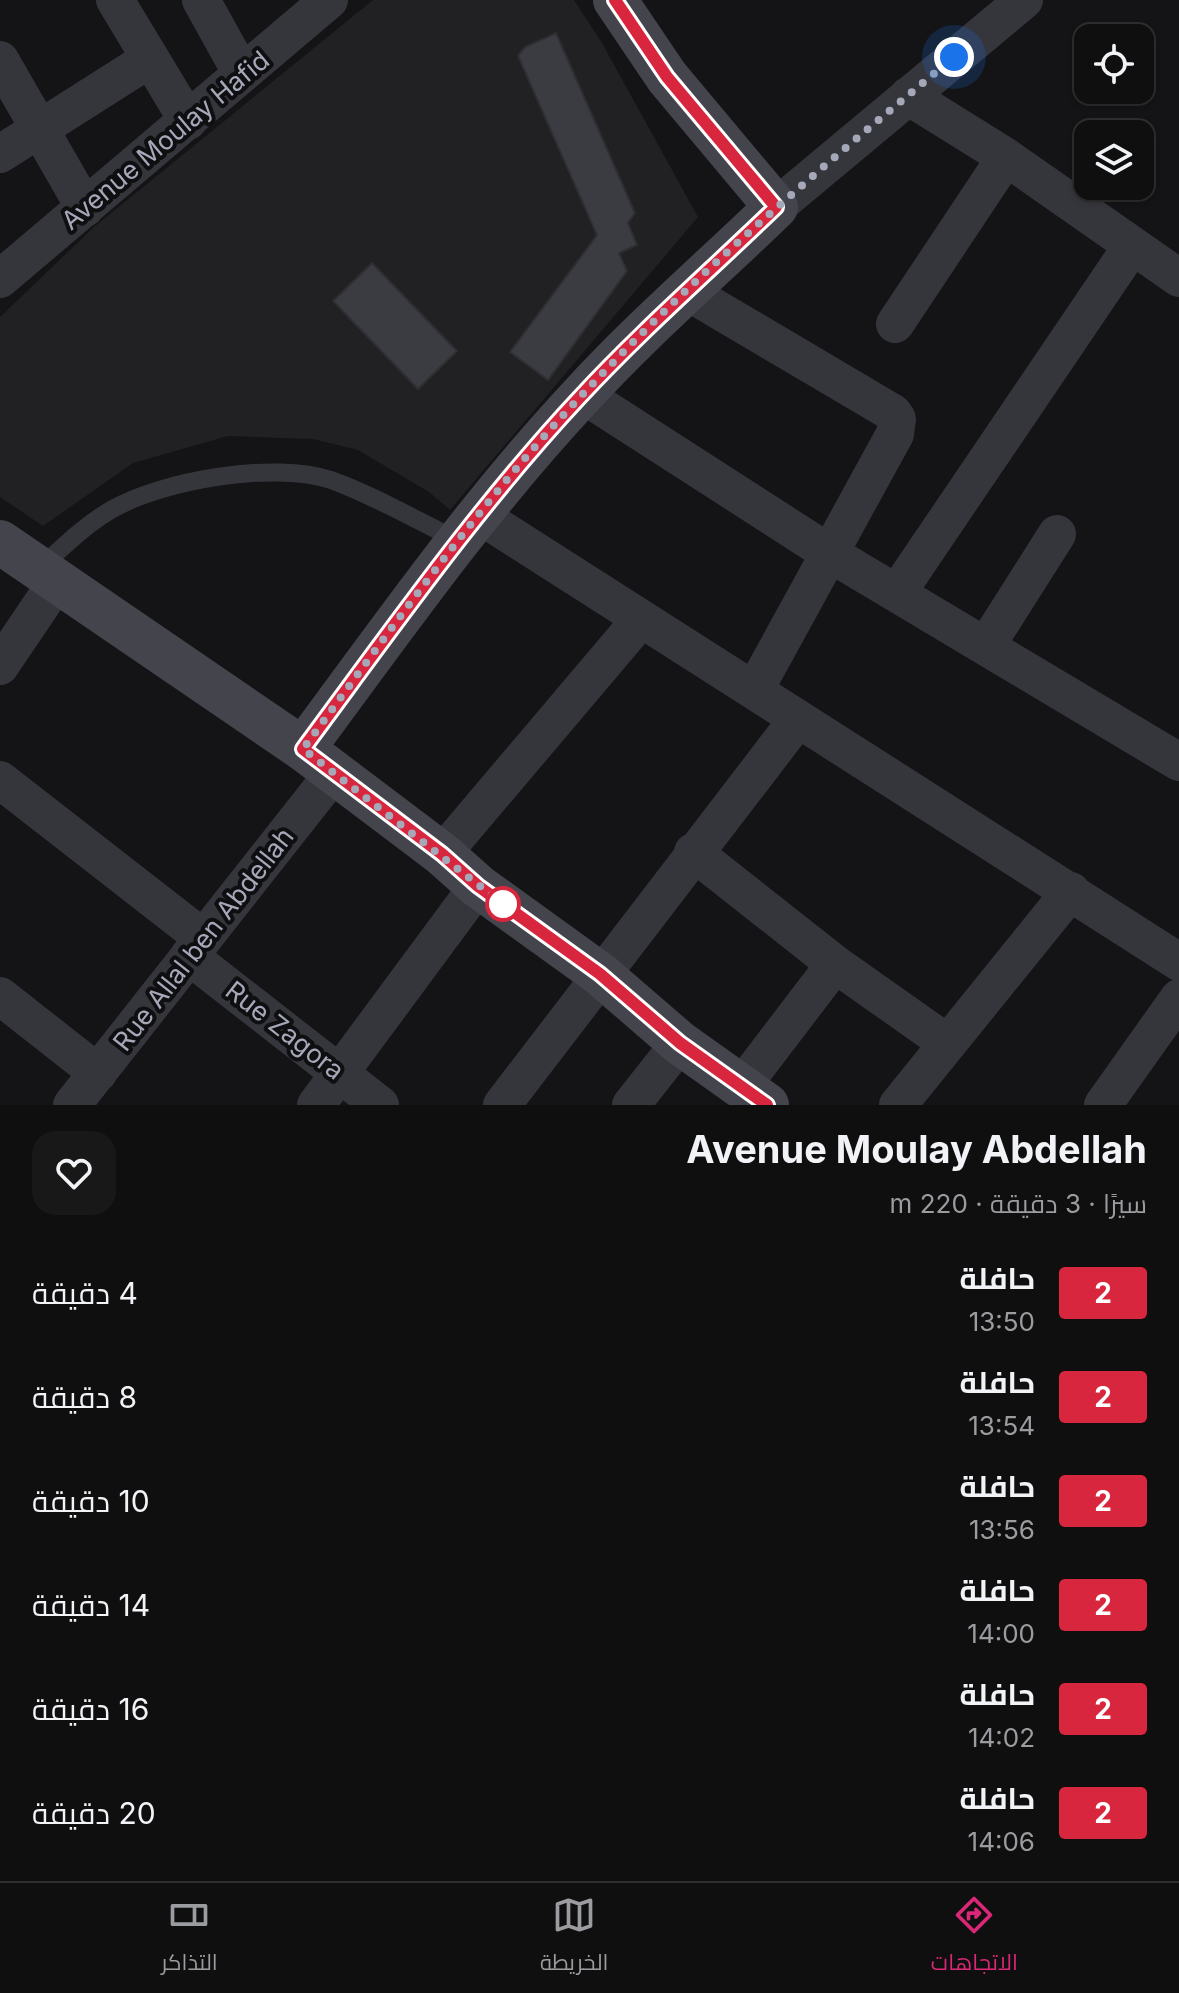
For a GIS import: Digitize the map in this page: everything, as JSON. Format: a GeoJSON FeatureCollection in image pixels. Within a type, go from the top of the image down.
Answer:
{"type":"FeatureCollection","features":[{"type":"Feature","properties":{"kind":"street"},"geometry":{"type":"LineString","coordinates":[[115,0],[148,60],[188,121]]}},
{"type":"Feature","properties":{"kind":"street"},"geometry":{"type":"LineString","coordinates":[[201,0],[242,74]]}},
{"type":"Feature","properties":{"kind":"street","name":"Avenue Moulay Hafid"},"geometry":{"type":"LineString","coordinates":[[0,279],[329,0]]}},
{"type":"Feature","properties":{"kind":"street"},"geometry":{"type":"LineString","coordinates":[[318,761],[468,528],[582,394],[776,207],[1024,0]]}},
{"type":"Feature","properties":{"kind":"street"},"geometry":{"type":"LineString","coordinates":[[628,5],[687,102],[776,207]]}},
{"type":"Feature","properties":{"kind":"street"},"geometry":{"type":"LineString","coordinates":[[0,60],[85,208]]}},
{"type":"Feature","properties":{"kind":"street"},"geometry":{"type":"LineString","coordinates":[[0,154],[148,60]]}},
{"type":"Feature","properties":{"kind":"street"},"geometry":{"type":"LineString","coordinates":[[908,96],[1006,157],[1179,278]]}},
{"type":"Feature","properties":{"kind":"street"},"geometry":{"type":"LineString","coordinates":[[895,324],[1006,157]]}},
{"type":"Feature","properties":{"kind":"street"},"geometry":{"type":"LineString","coordinates":[[897,593],[1132,246]]}},
{"type":"Feature","properties":{"kind":"street"},"geometry":{"type":"LineString","coordinates":[[688,292],[893,413],[897,419],[895,434],[755,689]]}},
{"type":"Feature","properties":{"kind":"street"},"geometry":{"type":"LineString","coordinates":[[582,394],[829,553],[1179,762]]}},
{"type":"Feature","properties":{"kind":"street"},"geometry":{"type":"LineString","coordinates":[[468,528],[641,619],[1179,962]]}},
{"type":"Feature","properties":{"kind":"street"},"geometry":{"type":"LineString","coordinates":[[986,646],[1057,534]]}},
{"type":"Feature","properties":{"kind":"street"},"geometry":{"type":"LineString","coordinates":[[0,542],[318,761],[442,854],[478,886],[600,974],[680,1043],[754,1096],[835,964]]}},
{"type":"Feature","properties":{"kind":"street"},"geometry":{"type":"LineString","coordinates":[[0,666],[50,574]]}},
{"type":"Feature","properties":{"kind":"street"},"geometry":{"type":"LineString","coordinates":[[442,854],[641,619]]}},
{"type":"Feature","properties":{"kind":"street"},"geometry":{"type":"LineString","coordinates":[[502,1105],[798,719]]}},
{"type":"Feature","properties":{"kind":"street","name":"Rue Allal ben Abdellah"},"geometry":{"type":"LineString","coordinates":[[72,1105],[196,947],[318,761]]}},
{"type":"Feature","properties":{"kind":"street","name":"Rue Zagora"},"geometry":{"type":"LineString","coordinates":[[0,780],[380,1105]]}},
{"type":"Feature","properties":{"kind":"street"},"geometry":{"type":"LineString","coordinates":[[693,852],[835,964],[947,1043]]}},
{"type":"Feature","properties":{"kind":"street"},"geometry":{"type":"LineString","coordinates":[[316,1105],[478,886]]}},
{"type":"Feature","properties":{"kind":"street"},"geometry":{"type":"LineString","coordinates":[[898,1105],[1071,891]]}},
{"type":"Feature","properties":{"kind":"street"},"geometry":{"type":"LineString","coordinates":[[0,996],[98,1073]]}},
{"type":"Feature","properties":{"kind":"street"},"geometry":{"type":"LineString","coordinates":[[1103,1105],[1179,998]]}},
{"type":"Feature","properties":{"kind":"street"},"geometry":{"type":"LineString","coordinates":[[631,1105],[680,1043]]}},
{"type":"Feature","properties":{"kind":"lane"},"geometry":{"type":"LineString","coordinates":[[50,574],[113,508],[201,477],[278,474],[328,479],[411,514],[468,528]]}},
{"type":"Feature","properties":{"kind":"shaded area"},"geometry":{"type":"Polygon","coordinates":[[[373,0],[574,0],[602,43],[698,217],[450,510],[429,492],[358,450],[313,439],[228,436],[133,463],[43,526],[0,497],[0,317],[94,227],[373,0]]]}},
{"type":"Feature","properties":{"kind":"building"},"geometry":{"type":"Polygon","coordinates":[[[556,33],[635,213],[628,223],[637,245],[619,253],[627,271],[548,380],[510,352],[597,235],[518,56],[525,47],[556,33]]]}},
{"type":"Feature","properties":{"kind":"building"},"geometry":{"type":"Polygon","coordinates":[[[372,263],[457,351],[418,389],[333,301],[372,263]]]}},
{"type":"Feature","properties":{"kind":"bus line","name":"2"},"geometry":{"type":"LineString","coordinates":[[615,0],[667,77],[776,207],[582,394],[550,430],[457,540],[303,749],[442,854],[478,886],[600,974],[680,1043],[767,1105]]}},
{"type":"Feature","properties":{"kind":"route"},"geometry":{"type":"LineString","coordinates":[[503,904],[303,749],[457,540],[582,394],[776,207],[954,57]]}}]}
